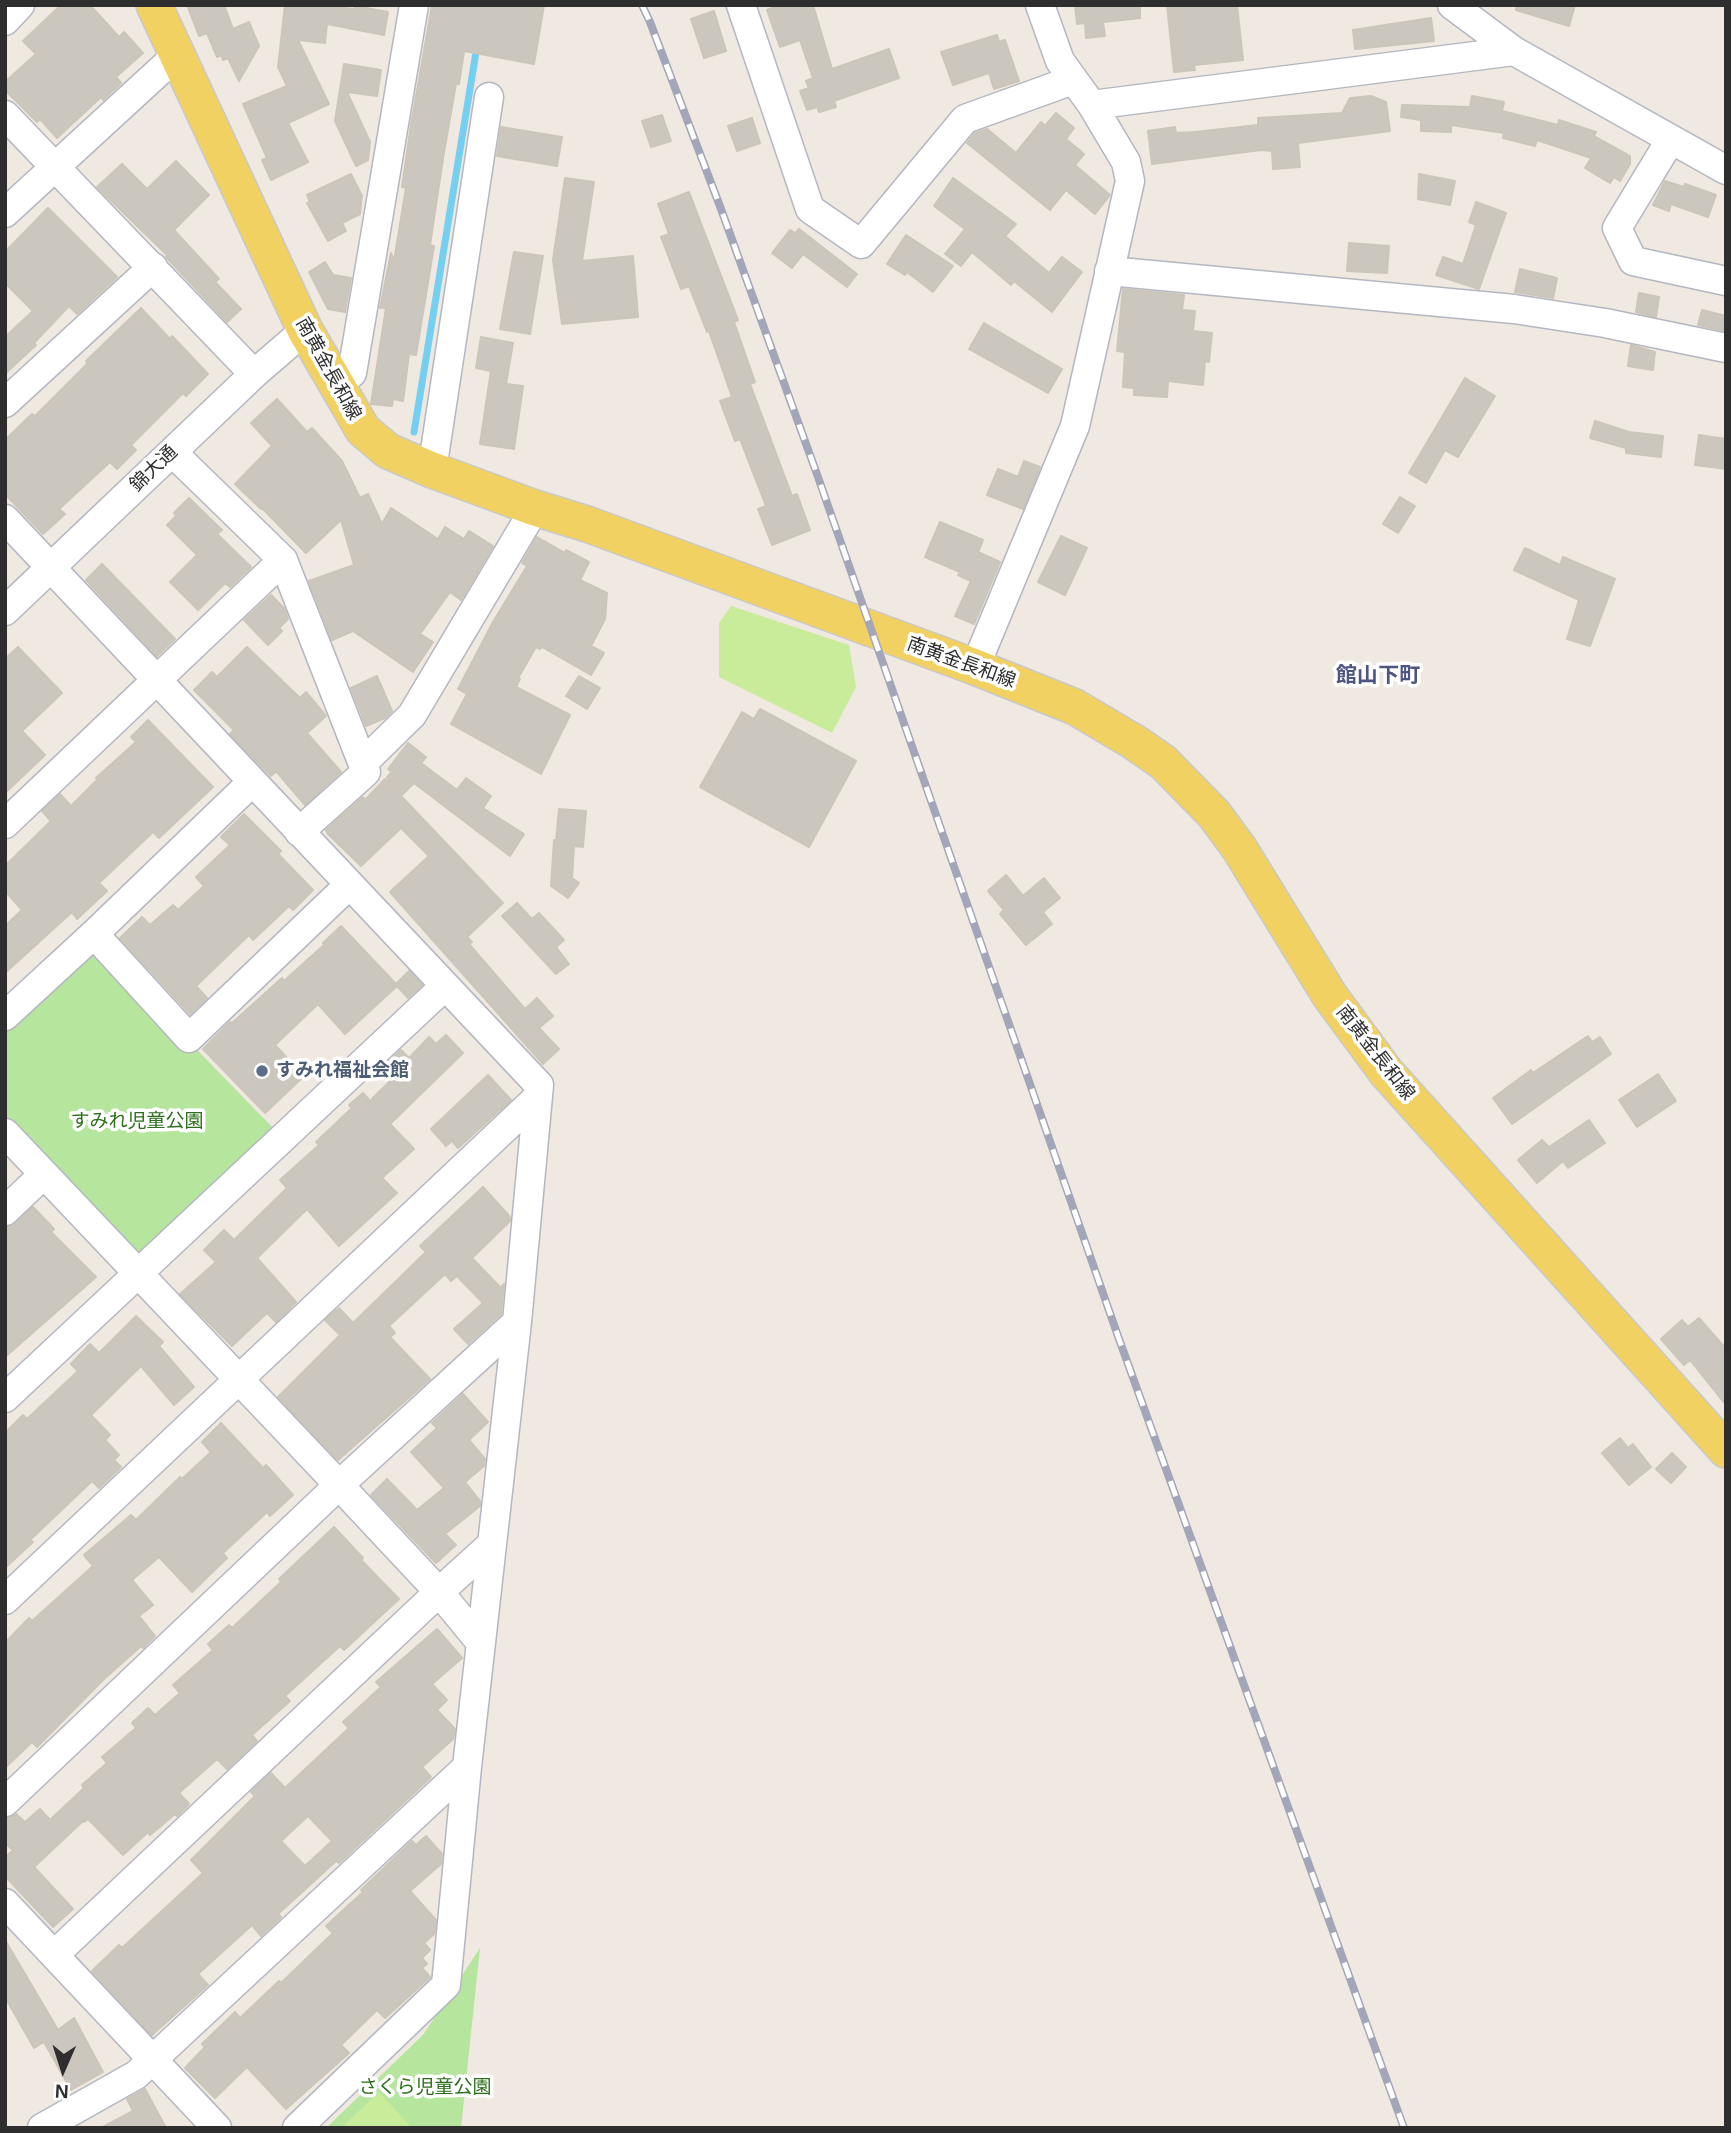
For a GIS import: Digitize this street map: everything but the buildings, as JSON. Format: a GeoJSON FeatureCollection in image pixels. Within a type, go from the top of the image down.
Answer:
{"type":"FeatureCollection","features":[{"type":"Feature","properties":{"kind":"main road","name":"南黄金長和線"},"geometry":{"type":"LineString","coordinates":[[153,5],[305,330],[363,430],[388,451],[432,470],[587,524],[1075,706],[1163,762],[1214,814],[1239,848],[1329,996],[1386,1072],[1726,1450]]}},
{"type":"Feature","properties":{"kind":"street"},"geometry":{"type":"LineString","coordinates":[[5,21],[20,5]]}},
{"type":"Feature","properties":{"kind":"street"},"geometry":{"type":"LineString","coordinates":[[336,387],[352,373],[414,5]]}},
{"type":"Feature","properties":{"kind":"street"},"geometry":{"type":"LineString","coordinates":[[741,5],[810,209],[860,244],[965,119],[1073,80]]}},
{"type":"Feature","properties":{"kind":"street"},"geometry":{"type":"LineString","coordinates":[[975,667],[1075,426],[1130,181],[1126,162],[1092,105],[1060,61],[1040,5]]}},
{"type":"Feature","properties":{"kind":"street"},"geometry":{"type":"LineString","coordinates":[[1452,5],[1514,51],[1726,170]]}},
{"type":"Feature","properties":{"kind":"street"},"geometry":{"type":"LineString","coordinates":[[1092,105],[1514,51]]}},
{"type":"Feature","properties":{"kind":"street"},"geometry":{"type":"LineString","coordinates":[[5,213],[177,55]]}},
{"type":"Feature","properties":{"kind":"street"},"geometry":{"type":"LineString","coordinates":[[432,470],[489,97]]}},
{"type":"Feature","properties":{"kind":"street"},"geometry":{"type":"LineString","coordinates":[[5,115],[254,374]]}},
{"type":"Feature","properties":{"kind":"street"},"geometry":{"type":"LineString","coordinates":[[1671,139],[1617,228],[1633,261],[1726,281]]}},
{"type":"Feature","properties":{"kind":"street"},"geometry":{"type":"LineString","coordinates":[[5,403],[153,267]]}},
{"type":"Feature","properties":{"kind":"street"},"geometry":{"type":"LineString","coordinates":[[1109,271],[1514,309],[1605,323],[1726,348]]}},
{"type":"Feature","properties":{"kind":"street","name":"錦大通"},"geometry":{"type":"LineString","coordinates":[[5,611],[254,374],[305,330]]}},
{"type":"Feature","properties":{"kind":"street"},"geometry":{"type":"LineString","coordinates":[[172,452],[283,560],[363,763],[366,772],[299,832]]}},
{"type":"Feature","properties":{"kind":"street"},"geometry":{"type":"LineString","coordinates":[[363,763],[412,715],[535,508]]}},
{"type":"Feature","properties":{"kind":"street"},"geometry":{"type":"LineString","coordinates":[[5,519],[539,1085],[517,1322],[467,1767],[446,1985],[297,2128]]}},
{"type":"Feature","properties":{"kind":"street"},"geometry":{"type":"LineString","coordinates":[[5,824],[283,560]]}},
{"type":"Feature","properties":{"kind":"street"},"geometry":{"type":"LineString","coordinates":[[5,1016],[253,782]]}},
{"type":"Feature","properties":{"kind":"street"},"geometry":{"type":"LineString","coordinates":[[94,934],[189,1038],[349,886]]}},
{"type":"Feature","properties":{"kind":"street"},"geometry":{"type":"LineString","coordinates":[[5,1398],[445,986]]}},
{"type":"Feature","properties":{"kind":"street"},"geometry":{"type":"LineString","coordinates":[[5,1600],[538,1097]]}},
{"type":"Feature","properties":{"kind":"street"},"geometry":{"type":"LineString","coordinates":[[5,1133],[439,1592],[481,1643]]}},
{"type":"Feature","properties":{"kind":"street"},"geometry":{"type":"LineString","coordinates":[[5,1211],[44,1174]]}},
{"type":"Feature","properties":{"kind":"street"},"geometry":{"type":"LineString","coordinates":[[5,1802],[339,1485],[517,1322]]}},
{"type":"Feature","properties":{"kind":"street"},"geometry":{"type":"LineString","coordinates":[[54,1955],[491,1545]]}},
{"type":"Feature","properties":{"kind":"street"},"geometry":{"type":"LineString","coordinates":[[42,2128],[136,2075],[467,1767]]}},
{"type":"Feature","properties":{"kind":"street"},"geometry":{"type":"LineString","coordinates":[[5,1903],[217,2128]]}},
{"type":"Feature","properties":{"kind":"green space"},"geometry":{"type":"Polygon","coordinates":[[[731,606],[849,645],[856,687],[832,733],[719,677],[719,623],[731,606]]]}},
{"type":"Feature","properties":{"kind":"green space","name":"すみれ児童公園"},"geometry":{"type":"Polygon","coordinates":[[[95,945],[277,1132],[135,1257],[5,1115],[5,1026],[95,945]]]}},
{"type":"Feature","properties":{"kind":"green space","name":"さくら児童公園"},"geometry":{"type":"Polygon","coordinates":[[[480,1948],[461,2128],[326,2128],[423,2035],[480,1948]]]}},
{"type":"Feature","properties":{"kind":"green space"},"geometry":{"type":"Polygon","coordinates":[[[379,2092],[412,2128],[341,2128],[379,2092]]]}},
{"type":"Feature","properties":{"kind":"waterway"},"geometry":{"type":"LineString","coordinates":[[414,432],[477,46]]}},
{"type":"Feature","properties":{"kind":"railway"},"geometry":{"type":"LineString","coordinates":[[642,5],[721,209],[818,477],[1119,1339],[1404,2128]]}},
{"type":"Feature","properties":{"kind":"place","name":"すみれ福祉会館"},"geometry":{"type":"Point","coordinates":[262,1071]}},
{"type":"Feature","properties":{"kind":"district","name":"館山下町"},"geometry":{"type":"Point","coordinates":[1378,676]}}]}
